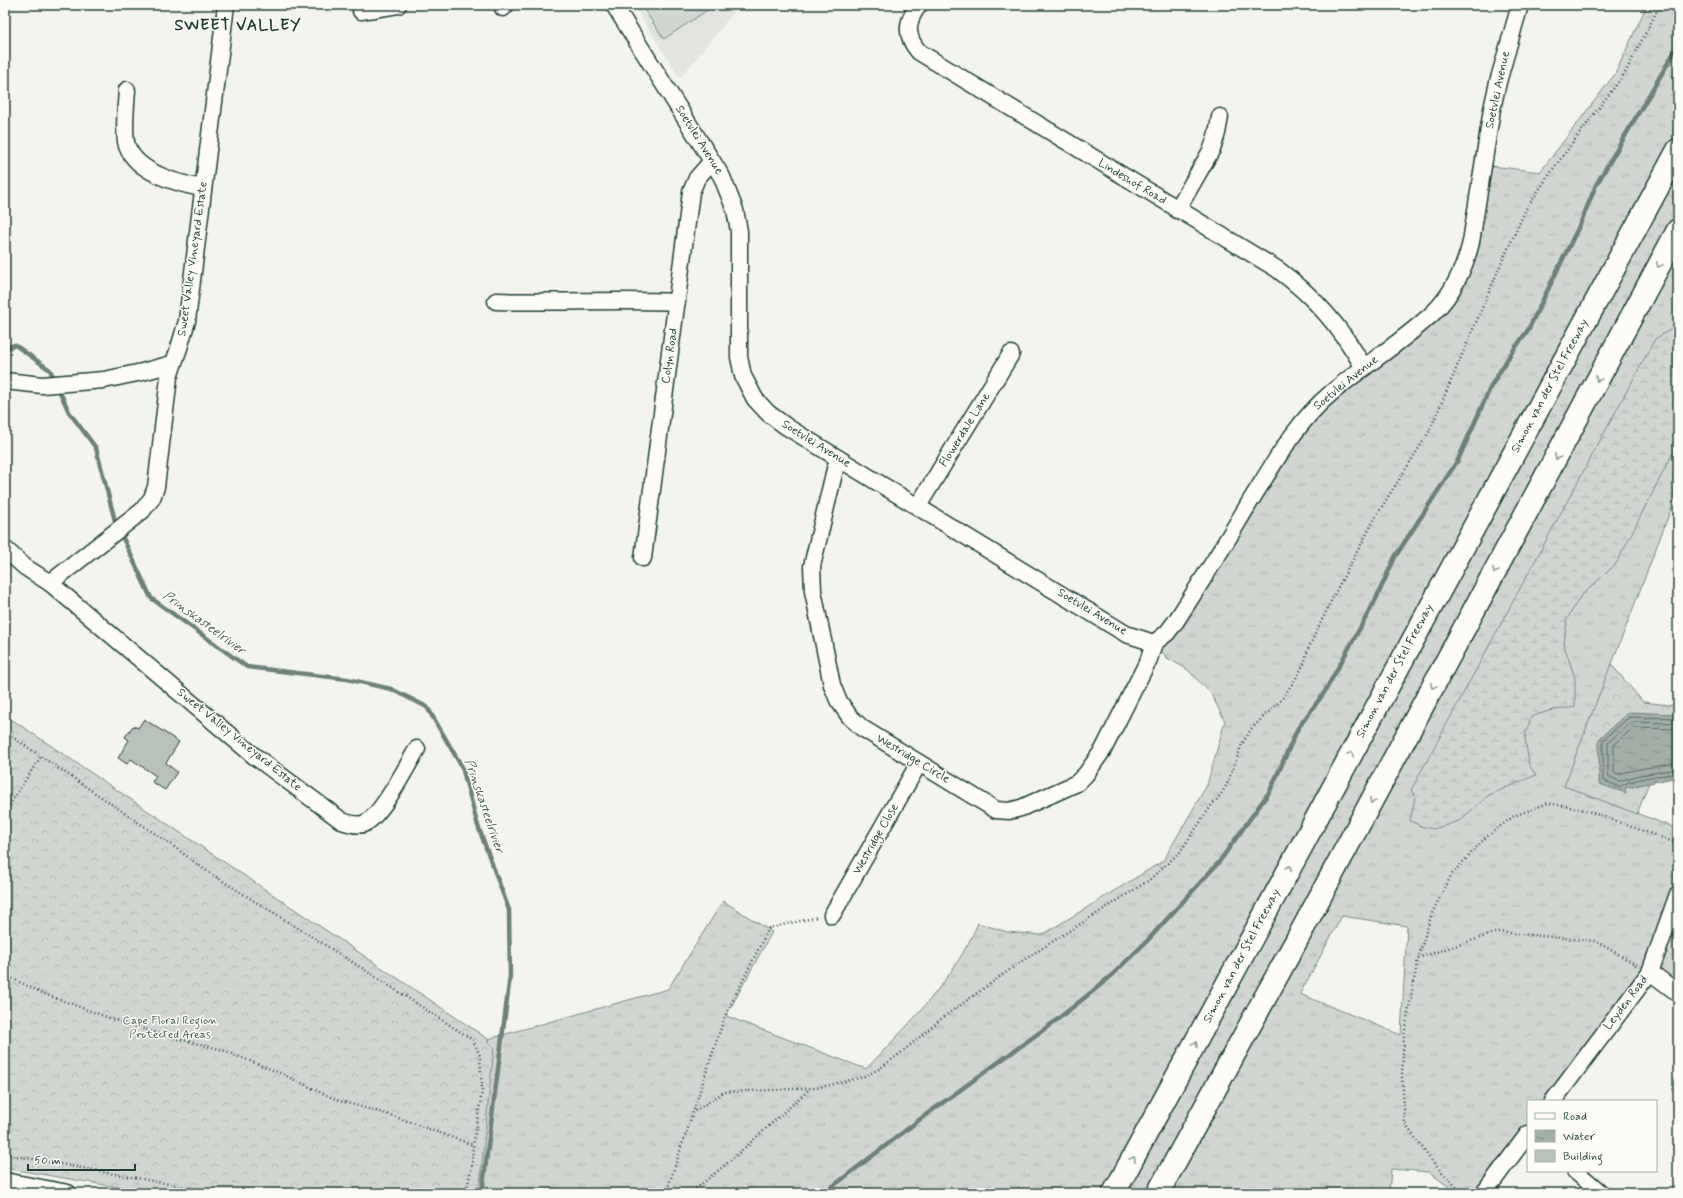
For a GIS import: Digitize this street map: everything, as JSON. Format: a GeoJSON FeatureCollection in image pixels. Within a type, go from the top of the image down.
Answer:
{"type":"FeatureCollection","features":[{"type":"Feature","properties":{"kind":"highway","name":"Simon van der Stel Freeway"},"geometry":{"type":"LineString","coordinates":[[1114,1193],[1678,150]]}},
{"type":"Feature","properties":{"kind":"highway"},"geometry":{"type":"LineString","coordinates":[[1158,1193],[1302,930],[1678,230]]}},
{"type":"Feature","properties":{"kind":"street","name":"Sweet Valley Vineyard Estate"},"geometry":{"type":"LineString","coordinates":[[50,583],[142,511],[152,498],[156,487],[169,377],[186,321],[226,5]]}},
{"type":"Feature","properties":{"kind":"street"},"geometry":{"type":"LineString","coordinates":[[361,11],[398,5]]}},
{"type":"Feature","properties":{"kind":"street","name":"Soetvlei Avenue"},"geometry":{"type":"LineString","coordinates":[[614,5],[712,161],[730,194],[739,231],[739,357],[743,376],[755,399],[768,413],[787,427],[839,459],[1126,634],[1154,643],[1167,634],[1176,621],[1293,433],[1319,404],[1433,313],[1458,278],[1468,258],[1492,109],[1498,82],[1520,5]]}},
{"type":"Feature","properties":{"kind":"street","name":"Lindeshof Road"},"geometry":{"type":"LineString","coordinates":[[919,5],[911,15],[909,24],[909,36],[919,52],[1177,210],[1277,269],[1304,290],[1320,307],[1358,357],[1364,368]]}},
{"type":"Feature","properties":{"kind":"street"},"geometry":{"type":"LineString","coordinates":[[126,90],[126,141],[132,156],[150,170],[169,180],[203,188]]}},
{"type":"Feature","properties":{"kind":"street"},"geometry":{"type":"LineString","coordinates":[[1177,210],[1212,149],[1220,118]]}},
{"type":"Feature","properties":{"kind":"street","name":"Colyn Road"},"geometry":{"type":"LineString","coordinates":[[643,558],[692,192],[697,178],[712,161]]}},
{"type":"Feature","properties":{"kind":"street"},"geometry":{"type":"LineString","coordinates":[[496,301],[539,302],[595,300],[677,302]]}},
{"type":"Feature","properties":{"kind":"street","name":"Flowerdale Lane"},"geometry":{"type":"LineString","coordinates":[[918,506],[1011,354]]}},
{"type":"Feature","properties":{"kind":"street"},"geometry":{"type":"LineString","coordinates":[[5,381],[42,385],[104,380],[172,364]]}},
{"type":"Feature","properties":{"kind":"street","name":"Westridge Circle"},"geometry":{"type":"LineString","coordinates":[[839,459],[835,469],[814,558],[812,576],[813,591],[832,685],[838,700],[850,717],[862,728],[996,810],[1009,811],[1021,808],[1077,783],[1094,764],[1103,750],[1149,659],[1154,643]]}},
{"type":"Feature","properties":{"kind":"street","name":"Sweet Valley Vineyard Estate"},"geometry":{"type":"LineString","coordinates":[[5,549],[25,567],[50,583],[253,755],[342,821],[361,825],[374,817],[417,749]]}},
{"type":"Feature","properties":{"kind":"street","name":"Westridge Close"},"geometry":{"type":"LineString","coordinates":[[832,915],[919,763]]}},
{"type":"Feature","properties":{"kind":"street","name":"Leyden Road"},"geometry":{"type":"LineString","coordinates":[[1554,1100],[1650,972],[1678,894]]}},
{"type":"Feature","properties":{"kind":"street"},"geometry":{"type":"LineString","coordinates":[[1650,972],[1678,993]]}},
{"type":"Feature","properties":{"kind":"street"},"geometry":{"type":"LineString","coordinates":[[1484,1193],[1527,1135]]}},
{"type":"Feature","properties":{"kind":"street"},"geometry":{"type":"LineString","coordinates":[[1576,1172],[1601,1193]]}},
{"type":"Feature","properties":{"kind":"street"},"geometry":{"type":"LineString","coordinates":[[5,1182],[68,1193]]}},
{"type":"Feature","properties":{"kind":"path"},"geometry":{"type":"LineString","coordinates":[[695,1111],[724,1092],[817,1088],[862,1077],[879,1068],[897,1056],[945,1016],[1022,960],[1148,881],[1180,852],[1211,806],[1220,796],[1228,782],[1242,744],[1251,729],[1282,699],[1298,676],[1304,664],[1308,649],[1374,520],[1429,432],[1500,264],[1526,209],[1553,169],[1625,73],[1660,5]]}},
{"type":"Feature","properties":{"kind":"path"},"geometry":{"type":"LineString","coordinates":[[5,732],[162,838],[205,870],[357,965],[472,1040],[480,1056],[482,1092],[473,1145],[472,1165],[466,1193]]}},
{"type":"Feature","properties":{"kind":"path"},"geometry":{"type":"LineString","coordinates":[[5,812],[41,756]]}},
{"type":"Feature","properties":{"kind":"path"},"geometry":{"type":"LineString","coordinates":[[1462,1193],[1434,1164],[1405,1124],[1402,1076],[1404,1036],[1418,958],[1432,913],[1452,874],[1486,837],[1514,816],[1548,803],[1585,810],[1674,842],[1678,846]]}},
{"type":"Feature","properties":{"kind":"path"},"geometry":{"type":"LineString","coordinates":[[666,1193],[695,1111],[725,1016],[769,928],[832,915]]}},
{"type":"Feature","properties":{"kind":"path"},"geometry":{"type":"LineString","coordinates":[[1418,958],[1498,932],[1595,941],[1650,972]]}},
{"type":"Feature","properties":{"kind":"path"},"geometry":{"type":"LineString","coordinates":[[5,975],[42,993],[112,1019],[166,1036],[220,1049],[280,1072],[337,1100],[390,1115],[473,1145]]}},
{"type":"Feature","properties":{"kind":"path"},"geometry":{"type":"LineString","coordinates":[[689,1193],[726,1166],[810,1088]]}},
{"type":"Feature","properties":{"kind":"path"},"geometry":{"type":"LineString","coordinates":[[5,1154],[219,1193]]}},
{"type":"Feature","properties":{"kind":"shaded area"},"geometry":{"type":"Polygon","coordinates":[[[633,5],[740,5],[680,78],[633,5]]]}},
{"type":"Feature","properties":{"kind":"green space"},"geometry":{"type":"Polygon","coordinates":[[[641,5],[715,5],[664,39],[641,5]]]}},
{"type":"Feature","properties":{"kind":"green space"},"geometry":{"type":"Polygon","coordinates":[[[1647,5],[1678,5],[1678,491],[1565,786],[1678,829],[1678,993],[1650,972],[1554,1100],[1527,1100],[1527,1135],[1484,1193],[1457,1193],[1429,1172],[1391,1169],[1389,1193],[474,1193],[488,1039],[668,989],[723,901],[772,932],[726,1016],[866,1069],[898,1036],[943,983],[968,944],[978,923],[1007,932],[1042,935],[1163,861],[1207,785],[1225,721],[1211,694],[1187,669],[1167,658],[1154,643],[1275,462],[1364,368],[1458,278],[1484,165],[1540,172],[1615,74],[1647,5]],[[1342,916],[1300,994],[1401,1035],[1407,926],[1342,916]]]}},
{"type":"Feature","properties":{"kind":"green space"},"geometry":{"type":"Polygon","coordinates":[[[1678,325],[1678,443],[1616,564],[1580,597],[1567,619],[1564,645],[1575,678],[1575,707],[1548,711],[1531,717],[1525,737],[1529,765],[1536,775],[1489,795],[1459,821],[1433,829],[1410,821],[1415,797],[1411,790],[1655,339],[1678,325]]]}},
{"type":"Feature","properties":{"kind":"green space"},"geometry":{"type":"Polygon","coordinates":[[[1611,664],[1643,702],[1678,706],[1678,777],[1651,777],[1637,814],[1564,786],[1611,664]]]}},
{"type":"Feature","properties":{"kind":"green space","name":"Cape Floral Region Protected Areas"},"geometry":{"type":"Polygon","coordinates":[[[5,715],[488,1039],[488,1043],[494,1047],[479,1193],[152,1193],[5,1168],[5,715]]]}},
{"type":"Feature","properties":{"kind":"water"},"geometry":{"type":"Polygon","coordinates":[[[1628,712],[1678,714],[1678,777],[1625,788],[1626,793],[1599,784],[1599,739],[1628,712]]]}},
{"type":"Feature","properties":{"kind":"building"},"geometry":{"type":"Polygon","coordinates":[[[144,719],[179,742],[166,763],[177,772],[165,790],[152,782],[156,776],[131,759],[127,764],[118,758],[129,740],[125,737],[133,726],[138,728],[144,719]]]}},
{"type":"Feature","properties":{"kind":"waterway"},"geometry":{"type":"LineString","coordinates":[[824,1193],[927,1114],[1054,1022],[1093,991],[1147,941],[1219,862],[1270,791],[1298,728],[1324,693],[1375,601],[1395,557],[1458,460],[1491,386],[1510,355],[1528,330],[1581,222],[1596,185],[1678,46]]}},
{"type":"Feature","properties":{"kind":"waterway","name":"Prinskasteelrivier"},"geometry":{"type":"LineString","coordinates":[[5,348],[15,345],[50,370],[69,412],[96,448],[115,521]]}},
{"type":"Feature","properties":{"kind":"waterway","name":"Prinskasteelrivier"},"geometry":{"type":"LineString","coordinates":[[121,534],[151,598],[247,667],[347,679],[391,689],[427,707],[462,767],[478,826],[509,910],[510,976],[482,1193]]}},
{"type":"Feature","properties":{"kind":"district","name":"SWEET VALLEY"},"geometry":{"type":"Point","coordinates":[238,25]}}]}
